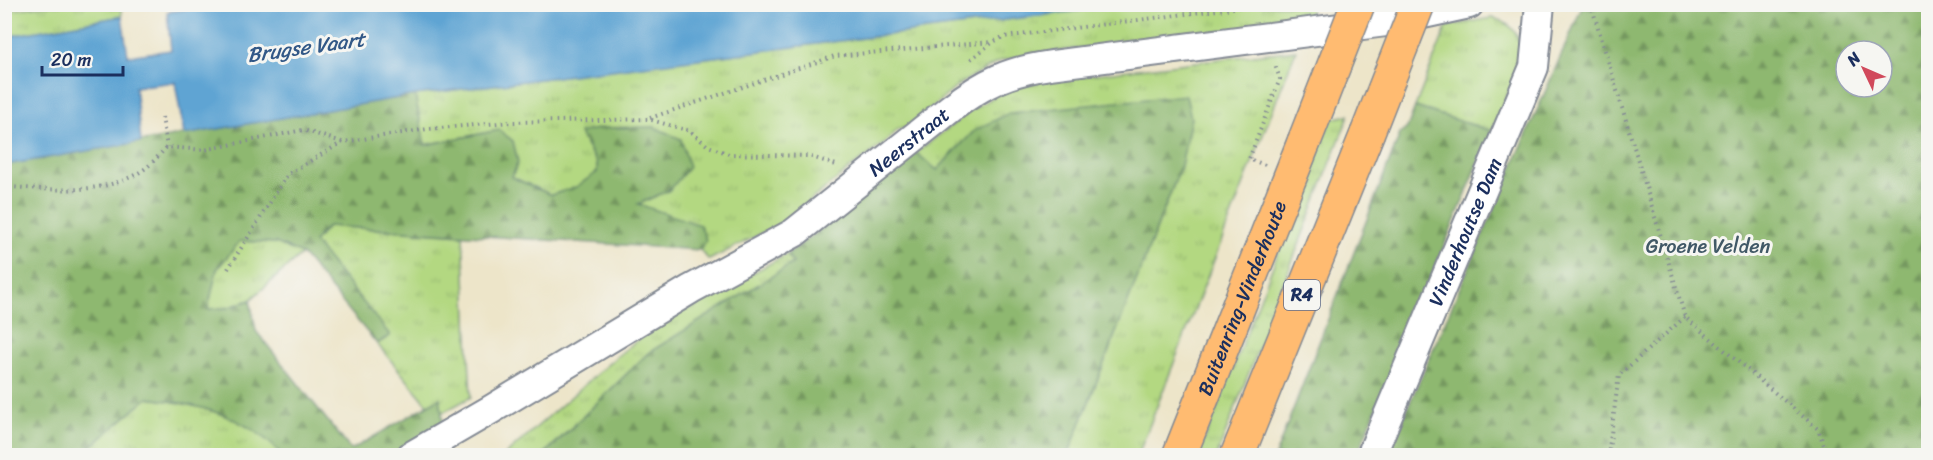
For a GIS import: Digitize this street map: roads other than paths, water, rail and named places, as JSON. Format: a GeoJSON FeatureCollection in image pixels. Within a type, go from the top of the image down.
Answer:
{"type":"FeatureCollection","features":[{"type":"Feature","properties":{"kind":"highway","name":"Buitenring-Vinderhoute"},"geometry":{"type":"LineString","coordinates":[[1179,456],[1358,4]]}},
{"type":"Feature","properties":{"kind":"highway","name":"R4"},"geometry":{"type":"LineString","coordinates":[[1237,456],[1418,4]]}},
{"type":"Feature","properties":{"kind":"street","name":"Neerstraat"},"geometry":{"type":"LineString","coordinates":[[411,456],[691,289],[794,233],[973,91],[1005,75],[1052,65],[1386,22],[1469,4]]}},
{"type":"Feature","properties":{"kind":"street","name":"Vinderhoutse Dam"},"geometry":{"type":"LineString","coordinates":[[1371,456],[1534,67],[1540,4]]}},
{"type":"Feature","properties":{"kind":"water","name":"Brugse Vaart"},"geometry":{"type":"Polygon","coordinates":[[[217,5],[1123,5],[415,95],[184,135],[175,82],[135,87],[141,142],[5,165],[5,37],[122,16],[128,56],[171,50],[167,12],[217,5]]]}},
{"type":"Feature","properties":{"kind":"park label","name":"Groene Velden"},"geometry":{"type":"Point","coordinates":[1708,246]}}]}
